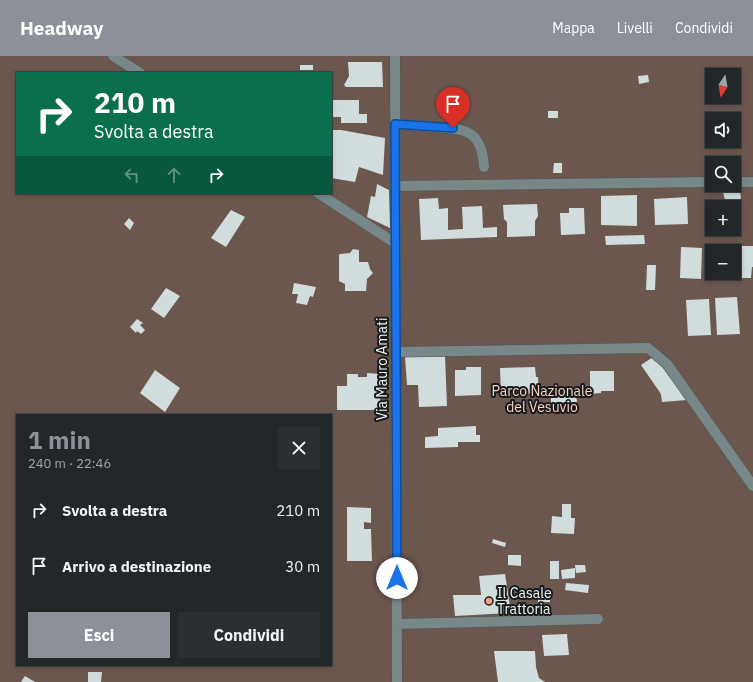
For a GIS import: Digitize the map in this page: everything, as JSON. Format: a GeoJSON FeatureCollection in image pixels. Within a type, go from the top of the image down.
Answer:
{"type":"FeatureCollection","features":[{"type":"Feature","properties":{"kind":"street"},"geometry":{"type":"LineString","coordinates":[[113,56],[138,72]]}},
{"type":"Feature","properties":{"kind":"street","name":"Via Mauro Amati"},"geometry":{"type":"LineString","coordinates":[[395,56],[397,682]]}},
{"type":"Feature","properties":{"kind":"street"},"geometry":{"type":"LineString","coordinates":[[395,124],[464,130],[472,135],[479,143],[483,155],[484,167]]}},
{"type":"Feature","properties":{"kind":"street"},"geometry":{"type":"LineString","coordinates":[[395,186],[705,182]]}},
{"type":"Feature","properties":{"kind":"street"},"geometry":{"type":"LineString","coordinates":[[741,182],[753,182]]}},
{"type":"Feature","properties":{"kind":"street"},"geometry":{"type":"LineString","coordinates":[[320,194],[395,243]]}},
{"type":"Feature","properties":{"kind":"street"},"geometry":{"type":"LineString","coordinates":[[396,352],[648,348],[667,364],[753,486]]}},
{"type":"Feature","properties":{"kind":"street"},"geometry":{"type":"LineString","coordinates":[[397,624],[598,619]]}},
{"type":"Feature","properties":{"kind":"green space","name":"Parco Nazionale del Vesuvio"},"geometry":{"type":"Polygon","coordinates":[[[0,56],[753,56],[753,682],[0,682],[0,56]]]}},
{"type":"Feature","properties":{"kind":"building"},"geometry":{"type":"Polygon","coordinates":[[[348,62],[382,62],[383,87],[346,87],[344,85],[349,76],[348,62]]]}},
{"type":"Feature","properties":{"kind":"building"},"geometry":{"type":"Polygon","coordinates":[[[300,65],[313,65],[313,70],[300,70],[300,65]]]}},
{"type":"Feature","properties":{"kind":"building"},"geometry":{"type":"Polygon","coordinates":[[[648,75],[649,82],[639,84],[638,76],[648,75]]]}},
{"type":"Feature","properties":{"kind":"building"},"geometry":{"type":"Polygon","coordinates":[[[333,100],[359,100],[359,114],[367,114],[367,123],[341,123],[341,117],[332,117],[333,100]]]}},
{"type":"Feature","properties":{"kind":"building"},"geometry":{"type":"Polygon","coordinates":[[[548,111],[558,111],[558,118],[548,118],[548,111]]]}},
{"type":"Feature","properties":{"kind":"building"},"geometry":{"type":"Polygon","coordinates":[[[332,130],[341,130],[385,138],[383,175],[359,167],[355,182],[332,178],[332,130]]]}},
{"type":"Feature","properties":{"kind":"building"},"geometry":{"type":"Polygon","coordinates":[[[554,163],[562,163],[562,173],[553,173],[554,163]]]}},
{"type":"Feature","properties":{"kind":"building"},"geometry":{"type":"Polygon","coordinates":[[[377,184],[389,190],[390,228],[367,217],[371,196],[375,197],[377,184]]]}},
{"type":"Feature","properties":{"kind":"building"},"geometry":{"type":"Polygon","coordinates":[[[723,192],[740,192],[741,200],[725,200],[723,192]]]}},
{"type":"Feature","properties":{"kind":"building"},"geometry":{"type":"Polygon","coordinates":[[[637,195],[637,226],[601,225],[601,196],[637,195]]]}},
{"type":"Feature","properties":{"kind":"building"},"geometry":{"type":"Polygon","coordinates":[[[687,197],[688,224],[655,225],[654,199],[687,197]]]}},
{"type":"Feature","properties":{"kind":"building"},"geometry":{"type":"Polygon","coordinates":[[[438,198],[439,209],[448,208],[448,230],[463,229],[462,207],[482,206],[483,228],[497,227],[497,237],[421,240],[419,199],[438,198]]]}},
{"type":"Feature","properties":{"kind":"building"},"geometry":{"type":"Polygon","coordinates":[[[537,204],[538,216],[535,221],[535,236],[507,237],[507,222],[504,219],[503,205],[537,204]]]}},
{"type":"Feature","properties":{"kind":"building"},"geometry":{"type":"Polygon","coordinates":[[[569,208],[584,208],[585,234],[561,235],[560,213],[569,213],[569,208]]]}},
{"type":"Feature","properties":{"kind":"building"},"geometry":{"type":"Polygon","coordinates":[[[231,210],[245,217],[226,247],[211,238],[231,210]]]}},
{"type":"Feature","properties":{"kind":"building"},"geometry":{"type":"Polygon","coordinates":[[[129,218],[134,223],[130,230],[124,224],[129,218]]]}},
{"type":"Feature","properties":{"kind":"building"},"geometry":{"type":"Polygon","coordinates":[[[644,235],[645,244],[606,245],[605,236],[644,235]]]}},
{"type":"Feature","properties":{"kind":"building"},"geometry":{"type":"Polygon","coordinates":[[[741,246],[753,246],[753,267],[751,278],[741,278],[741,246]]]}},
{"type":"Feature","properties":{"kind":"building"},"geometry":{"type":"Polygon","coordinates":[[[681,247],[702,248],[701,279],[680,278],[681,247]]]}},
{"type":"Feature","properties":{"kind":"building"},"geometry":{"type":"Polygon","coordinates":[[[353,249],[359,250],[359,262],[368,262],[373,273],[367,279],[366,291],[345,291],[345,284],[339,281],[339,255],[350,253],[353,249]]]}},
{"type":"Feature","properties":{"kind":"building"},"geometry":{"type":"Polygon","coordinates":[[[647,265],[656,265],[655,290],[646,290],[647,265]]]}},
{"type":"Feature","properties":{"kind":"building"},"geometry":{"type":"Polygon","coordinates":[[[294,283],[316,287],[313,297],[310,296],[307,305],[296,303],[298,294],[292,294],[294,283]]]}},
{"type":"Feature","properties":{"kind":"building"},"geometry":{"type":"Polygon","coordinates":[[[166,288],[180,296],[164,318],[151,309],[166,288]]]}},
{"type":"Feature","properties":{"kind":"building"},"geometry":{"type":"Polygon","coordinates":[[[737,297],[740,334],[717,335],[715,298],[737,297]]]}},
{"type":"Feature","properties":{"kind":"building"},"geometry":{"type":"Polygon","coordinates":[[[709,299],[711,335],[688,336],[686,300],[709,299]]]}},
{"type":"Feature","properties":{"kind":"building"},"geometry":{"type":"Polygon","coordinates":[[[137,319],[143,323],[140,325],[145,330],[141,334],[137,331],[136,333],[130,327],[137,319]]]}},
{"type":"Feature","properties":{"kind":"building"},"geometry":{"type":"Polygon","coordinates":[[[445,356],[447,406],[419,407],[418,385],[407,385],[405,357],[445,356]]]}},
{"type":"Feature","properties":{"kind":"building"},"geometry":{"type":"Polygon","coordinates":[[[653,357],[687,400],[662,402],[661,394],[641,365],[653,357]]]}},
{"type":"Feature","properties":{"kind":"building"},"geometry":{"type":"Polygon","coordinates":[[[466,367],[481,367],[481,395],[455,396],[455,370],[466,370],[466,367]]]}},
{"type":"Feature","properties":{"kind":"building"},"geometry":{"type":"Polygon","coordinates":[[[535,367],[536,377],[538,377],[539,393],[501,395],[500,368],[535,367]]]}},
{"type":"Feature","properties":{"kind":"building"},"geometry":{"type":"Polygon","coordinates":[[[155,370],[180,388],[165,412],[140,393],[155,370]]]}},
{"type":"Feature","properties":{"kind":"building"},"geometry":{"type":"Polygon","coordinates":[[[590,371],[614,371],[614,391],[601,391],[601,393],[590,394],[590,371]]]}},
{"type":"Feature","properties":{"kind":"building"},"geometry":{"type":"Polygon","coordinates":[[[367,373],[380,374],[380,410],[337,410],[337,386],[347,386],[347,374],[358,374],[358,377],[367,377],[367,373]]]}},
{"type":"Feature","properties":{"kind":"building"},"geometry":{"type":"Polygon","coordinates":[[[576,394],[577,402],[551,403],[551,395],[576,394]]]}},
{"type":"Feature","properties":{"kind":"building"},"geometry":{"type":"Polygon","coordinates":[[[476,426],[476,435],[480,435],[480,442],[458,442],[458,447],[425,448],[425,437],[438,436],[438,428],[476,426]]]}},
{"type":"Feature","properties":{"kind":"building"},"geometry":{"type":"Polygon","coordinates":[[[562,504],[571,504],[571,518],[575,518],[574,534],[551,533],[552,516],[562,517],[562,504]]]}},
{"type":"Feature","properties":{"kind":"building"},"geometry":{"type":"Polygon","coordinates":[[[347,507],[371,508],[371,523],[364,522],[364,529],[371,529],[372,561],[347,561],[347,507]]]}},
{"type":"Feature","properties":{"kind":"building"},"geometry":{"type":"Polygon","coordinates":[[[493,539],[506,543],[505,547],[492,543],[493,539]]]}},
{"type":"Feature","properties":{"kind":"building"},"geometry":{"type":"Polygon","coordinates":[[[508,555],[521,555],[521,566],[508,565],[508,555]]]}},
{"type":"Feature","properties":{"kind":"building"},"geometry":{"type":"Polygon","coordinates":[[[550,561],[559,561],[559,579],[550,579],[550,561]]]}},
{"type":"Feature","properties":{"kind":"building"},"geometry":{"type":"Polygon","coordinates":[[[575,565],[585,565],[586,572],[576,573],[575,565]]]}},
{"type":"Feature","properties":{"kind":"building"},"geometry":{"type":"Polygon","coordinates":[[[575,568],[575,578],[562,579],[561,570],[575,568]]]}},
{"type":"Feature","properties":{"kind":"building"},"geometry":{"type":"Polygon","coordinates":[[[505,574],[511,613],[455,616],[453,595],[481,595],[479,576],[505,574]]]}},
{"type":"Feature","properties":{"kind":"building"},"geometry":{"type":"Polygon","coordinates":[[[566,583],[589,585],[588,593],[565,590],[566,583]]]}},
{"type":"Feature","properties":{"kind":"building"},"geometry":{"type":"Polygon","coordinates":[[[538,589],[550,589],[550,602],[538,602],[538,589]]]}},
{"type":"Feature","properties":{"kind":"building"},"geometry":{"type":"Polygon","coordinates":[[[567,634],[569,655],[544,656],[542,635],[567,634]]]}},
{"type":"Feature","properties":{"kind":"building"},"geometry":{"type":"Polygon","coordinates":[[[494,651],[535,651],[536,667],[539,678],[545,682],[498,682],[494,651]]]}},
{"type":"Feature","properties":{"kind":"building"},"geometry":{"type":"Polygon","coordinates":[[[88,672],[102,672],[101,682],[88,682],[88,672]]]}},
{"type":"Feature","properties":{"kind":"building"},"geometry":{"type":"Polygon","coordinates":[[[25,676],[35,682],[21,682],[25,676]]]}},
{"type":"Feature","properties":{"kind":"place","name":"Il Casale Trattoria"},"geometry":{"type":"Point","coordinates":[489,601]}},
{"type":"Feature","properties":{"kind":"route"},"geometry":{"type":"LineString","coordinates":[[397,578],[395,124],[453,128]]}}]}
